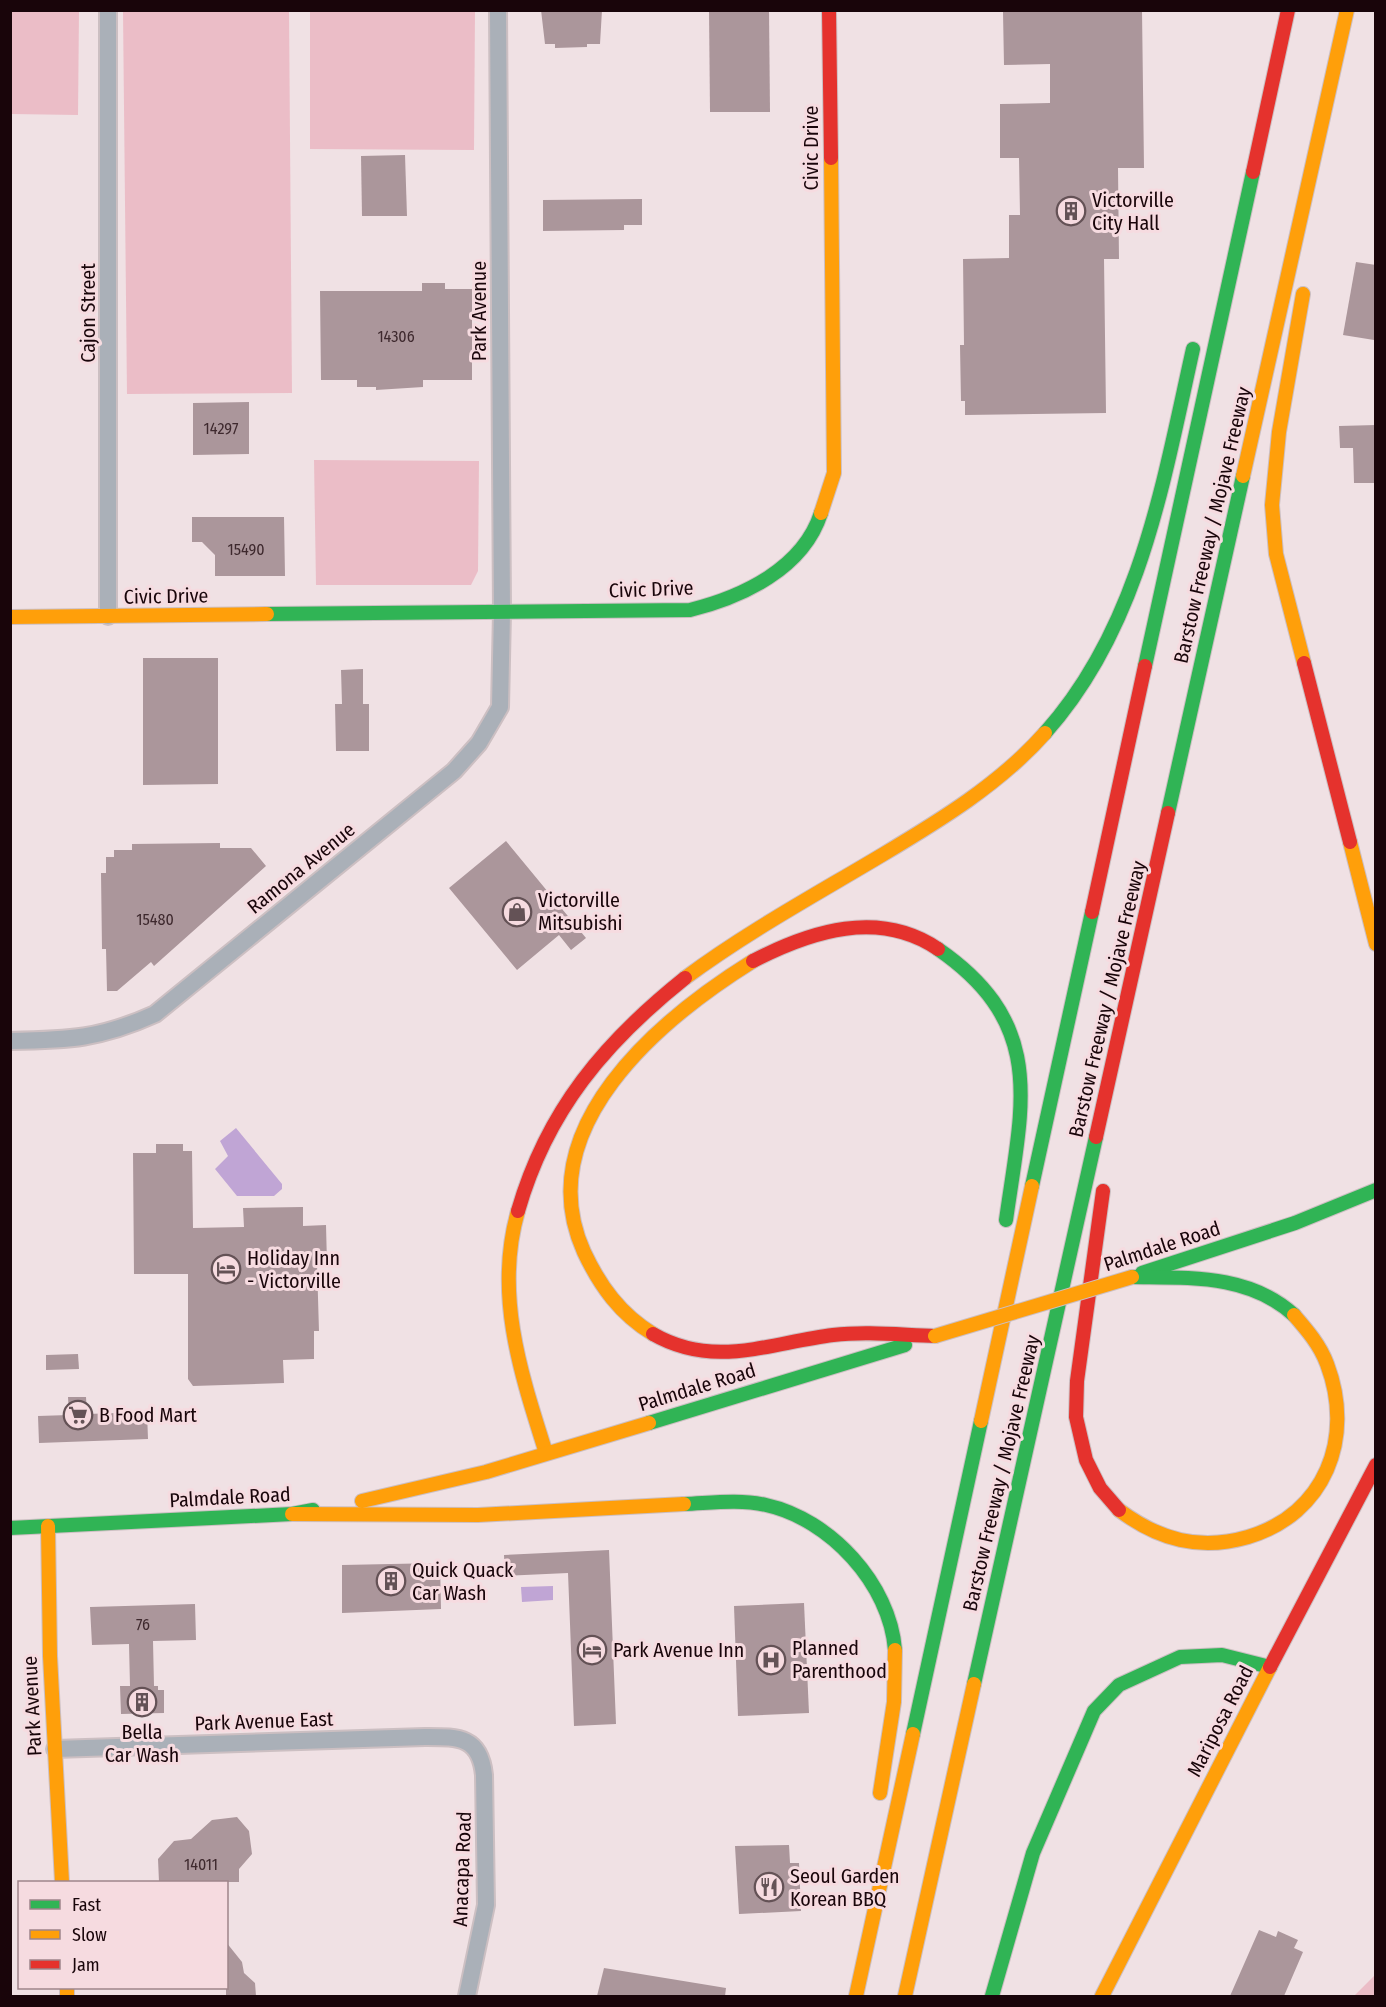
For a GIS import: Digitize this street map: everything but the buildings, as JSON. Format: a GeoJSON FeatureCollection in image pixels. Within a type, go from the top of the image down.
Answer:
{"type":"FeatureCollection","features":[{"type":"Feature","properties":{"kind":"main road","name":"Civic Drive"},"geometry":{"type":"LineString","coordinates":[[10,616],[690,610],[725,602],[760,585],[815,531],[834,473],[829,10]]}},
{"type":"Feature","properties":{"kind":"main road","name":"Barstow Freeway / Mojave Freeway"},"geometry":{"type":"LineString","coordinates":[[854,1996],[979,1420],[1084,955],[1288,10]]}},
{"type":"Feature","properties":{"kind":"main road","name":"Barstow Freeway / Mojave Freeway"},"geometry":{"type":"LineString","coordinates":[[905,1996],[1347,10]]}},
{"type":"Feature","properties":{"kind":"main road"},"geometry":{"type":"LineString","coordinates":[[1244,139],[1268,104]]}},
{"type":"Feature","properties":{"kind":"main road"},"geometry":{"type":"LineString","coordinates":[[1308,253],[1322,122]]}},
{"type":"Feature","properties":{"kind":"main road"},"geometry":{"type":"LineString","coordinates":[[1305,276],[1279,432],[1272,505],[1276,554],[1376,944]]}},
{"type":"Feature","properties":{"kind":"main road"},"geometry":{"type":"LineString","coordinates":[[546,1454],[517,1356],[511,1322],[510,1261],[523,1187],[542,1141],[597,1060],[629,1025],[662,995],[726,949],[923,831],[983,792],[1031,749],[1069,707],[1088,679],[1112,632],[1141,554],[1196,336]]}},
{"type":"Feature","properties":{"kind":"main road"},"geometry":{"type":"LineString","coordinates":[[935,1336],[837,1334],[722,1352],[693,1350],[647,1330],[622,1310],[600,1284],[578,1245],[574,1228],[570,1189],[572,1165],[579,1138],[596,1102],[626,1065],[681,1013],[712,988],[774,948],[805,934],[842,927],[868,926],[906,933],[941,950],[971,974],[996,1003],[1013,1037],[1021,1069],[1021,1092],[1004,1236]]}},
{"type":"Feature","properties":{"kind":"main road"},"geometry":{"type":"LineString","coordinates":[[1110,1140],[1132,977]]}},
{"type":"Feature","properties":{"kind":"main road"},"geometry":{"type":"LineString","coordinates":[[1105,1174],[1075,1394],[1077,1430],[1091,1471],[1108,1499],[1135,1525],[1166,1539],[1199,1545],[1237,1543],[1277,1526],[1303,1508],[1318,1487],[1333,1455],[1338,1426],[1337,1392],[1329,1368],[1314,1339],[1286,1308],[1269,1296],[1243,1285],[1131,1276]]}},
{"type":"Feature","properties":{"kind":"main road","name":"Palmdale Road"},"geometry":{"type":"LineString","coordinates":[[10,1528],[292,1514],[446,1483],[1131,1276],[1295,1223],[1376,1190]]}},
{"type":"Feature","properties":{"kind":"main road"},"geometry":{"type":"LineString","coordinates":[[979,1420],[999,1270]]}},
{"type":"Feature","properties":{"kind":"main road","name":"Mariposa Road"},"geometry":{"type":"LineString","coordinates":[[1102,1996],[1376,1465]]}},
{"type":"Feature","properties":{"kind":"main road"},"geometry":{"type":"LineString","coordinates":[[292,1514],[478,1515],[729,1502],[765,1505],[799,1517],[830,1534],[858,1565],[876,1592],[889,1624],[895,1647],[893,1687],[879,1803]]}},
{"type":"Feature","properties":{"kind":"main road","name":"Park Avenue"},"geometry":{"type":"LineString","coordinates":[[48,1526],[50,1656],[62,1881]]}},
{"type":"Feature","properties":{"kind":"main road"},"geometry":{"type":"LineString","coordinates":[[992,1996],[1033,1853],[1094,1711],[1119,1685],[1147,1670],[1180,1657],[1222,1655],[1270,1667]]}},
{"type":"Feature","properties":{"kind":"main road"},"geometry":{"type":"LineString","coordinates":[[854,1996],[871,1860]]}},
{"type":"Feature","properties":{"kind":"street","name":"Cajon Street"},"geometry":{"type":"LineString","coordinates":[[108,10],[108,616]]}},
{"type":"Feature","properties":{"kind":"street","name":"Park Avenue"},"geometry":{"type":"LineString","coordinates":[[498,10],[502,612]]}},
{"type":"Feature","properties":{"kind":"street","name":"Ramona Avenue"},"geometry":{"type":"LineString","coordinates":[[10,1041],[79,1039],[118,1030],[154,1014],[454,771],[479,743],[500,707],[502,612]]}},
{"type":"Feature","properties":{"kind":"street","name":"Park Avenue East"},"geometry":{"type":"LineString","coordinates":[[56,1749],[425,1737],[462,1739],[472,1744]]}},
{"type":"Feature","properties":{"kind":"street","name":"Anacapa Road"},"geometry":{"type":"LineString","coordinates":[[467,1996],[486,1905],[484,1775],[482,1756],[472,1744]]}},
{"type":"Feature","properties":{"kind":"shaded area"},"geometry":{"type":"Polygon","coordinates":[[[11,10],[79,11],[78,115],[11,114],[11,10]]]}},
{"type":"Feature","properties":{"kind":"shaded area"},"geometry":{"type":"Polygon","coordinates":[[[123,11],[289,11],[292,393],[127,394],[123,11]]]}},
{"type":"Feature","properties":{"kind":"shaded area"},"geometry":{"type":"Polygon","coordinates":[[[310,11],[475,11],[474,150],[310,149],[310,11]]]}},
{"type":"Feature","properties":{"kind":"shaded area"},"geometry":{"type":"Polygon","coordinates":[[[314,460],[479,461],[478,571],[471,585],[316,585],[314,460]]]}},
{"type":"Feature","properties":{"kind":"shaded area"},"geometry":{"type":"Polygon","coordinates":[[[236,1128],[282,1184],[282,1189],[274,1196],[237,1196],[215,1169],[228,1156],[220,1141],[236,1128]]]}},
{"type":"Feature","properties":{"kind":"shaded area"},"geometry":{"type":"Polygon","coordinates":[[[553,1586],[553,1600],[522,1602],[521,1587],[553,1586]]]}},
{"type":"Feature","properties":{"kind":"shaded area"},"geometry":{"type":"Polygon","coordinates":[[[1375,1975],[1375,1996],[1354,1996],[1375,1975]]]}},
{"type":"Feature","properties":{"kind":"traffic: fast"},"geometry":{"type":"LineString","coordinates":[[1145,666],[1253,172]]}},
{"type":"Feature","properties":{"kind":"traffic: fast"},"geometry":{"type":"LineString","coordinates":[[1045,733],[1077,692],[1104,647],[1126,600],[1158,501],[1193,349]]}},
{"type":"Feature","properties":{"kind":"traffic: fast"},"geometry":{"type":"LineString","coordinates":[[1168,813],[1243,476]]}},
{"type":"Feature","properties":{"kind":"traffic: fast"},"geometry":{"type":"LineString","coordinates":[[267,614],[690,610],[730,597],[768,578],[800,550],[812,533],[821,513]]}},
{"type":"Feature","properties":{"kind":"traffic: fast"},"geometry":{"type":"LineString","coordinates":[[1032,1186],[1092,912]]}},
{"type":"Feature","properties":{"kind":"traffic: fast"},"geometry":{"type":"LineString","coordinates":[[938,949],[973,978],[997,1007],[1012,1038],[1019,1070],[1021,1104],[1006,1220]]}},
{"type":"Feature","properties":{"kind":"traffic: fast"},"geometry":{"type":"LineString","coordinates":[[974,1684],[1096,1137]]}},
{"type":"Feature","properties":{"kind":"traffic: fast"},"geometry":{"type":"LineString","coordinates":[[1142,1273],[1295,1223],[1376,1190]]}},
{"type":"Feature","properties":{"kind":"traffic: fast"},"geometry":{"type":"LineString","coordinates":[[1132,1277],[1196,1279],[1238,1285],[1258,1292],[1294,1315]]}},
{"type":"Feature","properties":{"kind":"traffic: fast"},"geometry":{"type":"LineString","coordinates":[[649,1423],[905,1345]]}},
{"type":"Feature","properties":{"kind":"traffic: fast"},"geometry":{"type":"LineString","coordinates":[[913,1734],[981,1421]]}},
{"type":"Feature","properties":{"kind":"traffic: fast"},"geometry":{"type":"LineString","coordinates":[[684,1504],[756,1503],[790,1513],[812,1524],[853,1558],[869,1579],[882,1601],[891,1625],[895,1650]]}},
{"type":"Feature","properties":{"kind":"traffic: fast"},"geometry":{"type":"LineString","coordinates":[[10,1528],[292,1514],[313,1510]]}},
{"type":"Feature","properties":{"kind":"traffic: fast"},"geometry":{"type":"LineString","coordinates":[[992,1996],[1033,1853],[1094,1711],[1119,1685],[1180,1657],[1222,1655],[1270,1667]]}},
{"type":"Feature","properties":{"kind":"traffic: slow"},"geometry":{"type":"LineString","coordinates":[[1243,476],[1347,10]]}},
{"type":"Feature","properties":{"kind":"traffic: slow"},"geometry":{"type":"LineString","coordinates":[[821,513],[834,473],[831,158]]}},
{"type":"Feature","properties":{"kind":"traffic: slow"},"geometry":{"type":"LineString","coordinates":[[1303,294],[1279,432],[1272,505],[1276,554],[1304,663]]}},
{"type":"Feature","properties":{"kind":"traffic: slow"},"geometry":{"type":"LineString","coordinates":[[10,617],[267,614]]}},
{"type":"Feature","properties":{"kind":"traffic: slow"},"geometry":{"type":"LineString","coordinates":[[685,978],[757,929],[947,815],[1009,769],[1045,733]]}},
{"type":"Feature","properties":{"kind":"traffic: slow"},"geometry":{"type":"LineString","coordinates":[[1350,842],[1376,944]]}},
{"type":"Feature","properties":{"kind":"traffic: slow"},"geometry":{"type":"LineString","coordinates":[[653,1334],[631,1318],[612,1298],[584,1252],[571,1206],[574,1162],[588,1121],[613,1082],[644,1046],[679,1014],[753,961]]}},
{"type":"Feature","properties":{"kind":"traffic: slow"},"geometry":{"type":"LineString","coordinates":[[981,1421],[1032,1186]]}},
{"type":"Feature","properties":{"kind":"traffic: slow"},"geometry":{"type":"LineString","coordinates":[[518,1211],[511,1242],[510,1303],[520,1364],[546,1453]]}},
{"type":"Feature","properties":{"kind":"traffic: slow"},"geometry":{"type":"LineString","coordinates":[[935,1336],[1132,1277]]}},
{"type":"Feature","properties":{"kind":"traffic: slow"},"geometry":{"type":"LineString","coordinates":[[1119,1510],[1149,1529],[1180,1540],[1197,1543],[1213,1543],[1248,1537],[1275,1526],[1297,1511],[1314,1492],[1327,1470],[1335,1445],[1337,1419],[1335,1392],[1327,1364],[1321,1350],[1294,1315]]}},
{"type":"Feature","properties":{"kind":"traffic: slow"},"geometry":{"type":"LineString","coordinates":[[362,1501],[486,1472],[649,1423]]}},
{"type":"Feature","properties":{"kind":"traffic: slow"},"geometry":{"type":"LineString","coordinates":[[292,1514],[478,1515],[684,1504]]}},
{"type":"Feature","properties":{"kind":"traffic: slow"},"geometry":{"type":"LineString","coordinates":[[48,1526],[50,1656],[62,1881]]}},
{"type":"Feature","properties":{"kind":"traffic: slow"},"geometry":{"type":"LineString","coordinates":[[880,1793],[894,1702],[895,1650]]}},
{"type":"Feature","properties":{"kind":"traffic: slow"},"geometry":{"type":"LineString","coordinates":[[1102,1996],[1270,1667]]}},
{"type":"Feature","properties":{"kind":"traffic: slow"},"geometry":{"type":"LineString","coordinates":[[905,1996],[974,1684]]}},
{"type":"Feature","properties":{"kind":"traffic: slow"},"geometry":{"type":"LineString","coordinates":[[856,1996],[913,1734]]}},
{"type":"Feature","properties":{"kind":"traffic: slow"},"geometry":{"type":"LineString","coordinates":[[67,1989],[67,1996]]}},
{"type":"Feature","properties":{"kind":"traffic: jam"},"geometry":{"type":"LineString","coordinates":[[829,10],[831,158]]}},
{"type":"Feature","properties":{"kind":"traffic: jam"},"geometry":{"type":"LineString","coordinates":[[1253,172],[1288,10]]}},
{"type":"Feature","properties":{"kind":"traffic: jam"},"geometry":{"type":"LineString","coordinates":[[1304,663],[1350,842]]}},
{"type":"Feature","properties":{"kind":"traffic: jam"},"geometry":{"type":"LineString","coordinates":[[1092,912],[1145,666]]}},
{"type":"Feature","properties":{"kind":"traffic: jam"},"geometry":{"type":"LineString","coordinates":[[1096,1137],[1168,813]]}},
{"type":"Feature","properties":{"kind":"traffic: jam"},"geometry":{"type":"LineString","coordinates":[[753,961],[821,933],[869,927],[892,930],[915,937],[938,949]]}},
{"type":"Feature","properties":{"kind":"traffic: jam"},"geometry":{"type":"LineString","coordinates":[[518,1211],[545,1141],[562,1110],[582,1081],[629,1027],[685,978]]}},
{"type":"Feature","properties":{"kind":"traffic: jam"},"geometry":{"type":"LineString","coordinates":[[1103,1191],[1077,1381],[1076,1417],[1086,1460],[1100,1488],[1119,1510]]}},
{"type":"Feature","properties":{"kind":"traffic: jam"},"geometry":{"type":"LineString","coordinates":[[653,1334],[698,1350],[720,1352],[742,1351],[846,1334],[935,1336]]}},
{"type":"Feature","properties":{"kind":"traffic: jam"},"geometry":{"type":"LineString","coordinates":[[1270,1667],[1376,1465]]}},
{"type":"Feature","properties":{"kind":"place","name":"Victorville City Hall"},"geometry":{"type":"Point","coordinates":[1071,211]}},
{"type":"Feature","properties":{"kind":"place","name":"Victorville Mitsubishi"},"geometry":{"type":"Point","coordinates":[517,912]}},
{"type":"Feature","properties":{"kind":"place","name":"Holiday Inn - Victorville"},"geometry":{"type":"Point","coordinates":[226,1269]}},
{"type":"Feature","properties":{"kind":"place","name":"B Food Mart"},"geometry":{"type":"Point","coordinates":[78,1415]}},
{"type":"Feature","properties":{"kind":"place","name":"Quick Quack Car Wash"},"geometry":{"type":"Point","coordinates":[391,1581]}},
{"type":"Feature","properties":{"kind":"place","name":"Park Avenue Inn"},"geometry":{"type":"Point","coordinates":[592,1650]}},
{"type":"Feature","properties":{"kind":"place","name":"Planned Parenthood"},"geometry":{"type":"Point","coordinates":[771,1660]}},
{"type":"Feature","properties":{"kind":"place","name":"Bella Car Wash"},"geometry":{"type":"Point","coordinates":[142,1702]}},
{"type":"Feature","properties":{"kind":"place","name":"Seoul Garden Korean BBQ"},"geometry":{"type":"Point","coordinates":[769,1887]}}]}
